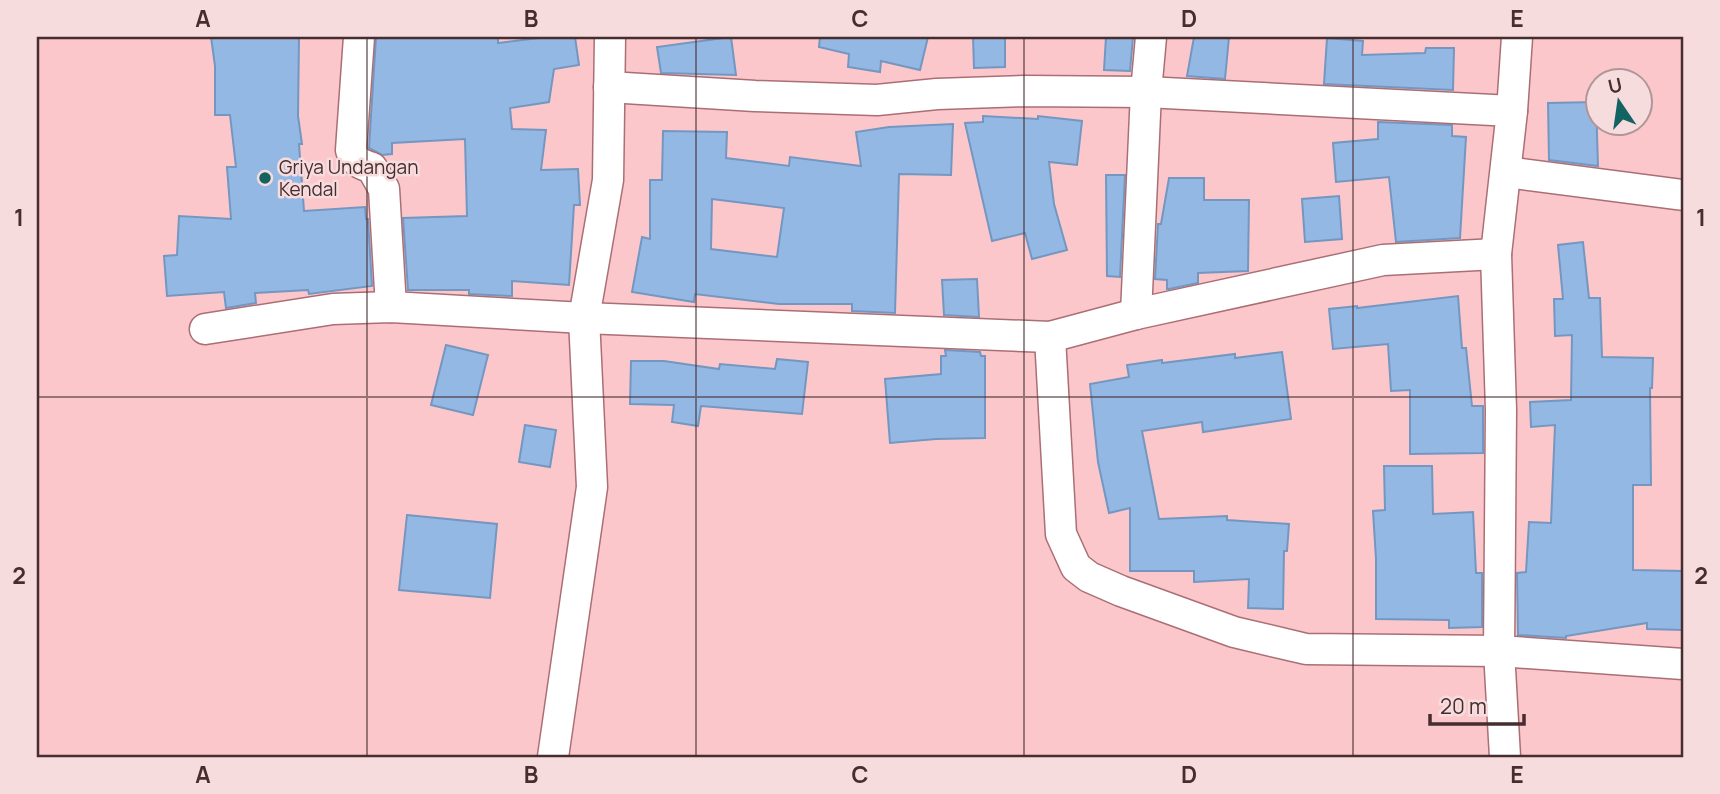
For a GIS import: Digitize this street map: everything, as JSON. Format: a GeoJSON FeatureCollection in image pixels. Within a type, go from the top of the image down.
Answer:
{"type":"FeatureCollection","features":[{"type":"Feature","properties":{"kind":"street"},"geometry":{"type":"LineString","coordinates":[[359,37],[351,150],[353,158],[359,164],[372,168],[384,189],[391,307]]}},
{"type":"Feature","properties":{"kind":"street"},"geometry":{"type":"LineString","coordinates":[[553,757],[592,487],[584,318],[608,180],[610,37]]}},
{"type":"Feature","properties":{"kind":"street"},"geometry":{"type":"LineString","coordinates":[[1136,314],[1151,37]]}},
{"type":"Feature","properties":{"kind":"street"},"geometry":{"type":"LineString","coordinates":[[1505,757],[1499,651],[1501,410],[1496,254],[1513,111],[1517,37]]}},
{"type":"Feature","properties":{"kind":"street"},"geometry":{"type":"LineString","coordinates":[[609,87],[877,100],[1000,92],[1146,92],[1513,111]]}},
{"type":"Feature","properties":{"kind":"street"},"geometry":{"type":"LineString","coordinates":[[1506,172],[1683,195]]}},
{"type":"Feature","properties":{"kind":"street"},"geometry":{"type":"LineString","coordinates":[[205,329],[333,309],[391,307],[584,318],[1050,337],[1136,314],[1383,260],[1496,254]]}},
{"type":"Feature","properties":{"kind":"street"},"geometry":{"type":"LineString","coordinates":[[1050,337],[1061,534],[1076,566],[1089,577],[1234,632],[1306,649],[1499,651],[1683,664]]}},
{"type":"Feature","properties":{"kind":"building"},"geometry":{"type":"Polygon","coordinates":[[[211,37],[299,37],[298,116],[302,144],[299,144],[304,211],[365,207],[372,286],[309,294],[308,290],[255,293],[256,303],[226,308],[224,292],[167,296],[164,256],[177,255],[179,216],[231,219],[227,167],[236,167],[230,115],[215,115],[215,66],[211,37]]]}},
{"type":"Feature","properties":{"kind":"building"},"geometry":{"type":"Polygon","coordinates":[[[376,37],[498,37],[498,43],[547,37],[575,37],[579,65],[554,69],[549,102],[510,108],[512,129],[546,130],[541,170],[578,169],[580,205],[574,205],[569,285],[512,281],[512,296],[469,294],[469,290],[408,290],[403,218],[467,216],[465,139],[392,143],[392,154],[382,155],[369,148],[376,37]]]}},
{"type":"Feature","properties":{"kind":"building"},"geometry":{"type":"Polygon","coordinates":[[[731,37],[736,75],[661,73],[657,47],[731,37]]]}},
{"type":"Feature","properties":{"kind":"building"},"geometry":{"type":"Polygon","coordinates":[[[820,37],[928,37],[920,70],[881,61],[880,72],[848,67],[849,54],[819,47],[820,37]]]}},
{"type":"Feature","properties":{"kind":"building"},"geometry":{"type":"Polygon","coordinates":[[[973,37],[1005,37],[1005,67],[974,68],[973,37]]]}},
{"type":"Feature","properties":{"kind":"building"},"geometry":{"type":"Polygon","coordinates":[[[1106,37],[1133,37],[1130,71],[1104,70],[1106,37]]]}},
{"type":"Feature","properties":{"kind":"building"},"geometry":{"type":"Polygon","coordinates":[[[1194,37],[1229,37],[1225,79],[1187,76],[1194,37]]]}},
{"type":"Feature","properties":{"kind":"building"},"geometry":{"type":"Polygon","coordinates":[[[1327,38],[1363,41],[1362,55],[1425,53],[1426,48],[1454,48],[1453,90],[1324,84],[1327,38]]]}},
{"type":"Feature","properties":{"kind":"building"},"geometry":{"type":"Polygon","coordinates":[[[1584,102],[1584,136],[1597,136],[1598,166],[1549,160],[1548,103],[1584,102]]]}},
{"type":"Feature","properties":{"kind":"building"},"geometry":{"type":"Polygon","coordinates":[[[983,116],[1038,119],[1038,116],[1082,121],[1077,165],[1049,162],[1054,204],[1067,250],[1032,259],[1025,233],[992,241],[965,123],[983,122],[983,116]]]}},
{"type":"Feature","properties":{"kind":"building"},"geometry":{"type":"Polygon","coordinates":[[[1378,122],[1452,125],[1452,136],[1466,137],[1460,238],[1396,242],[1389,177],[1336,182],[1333,143],[1378,139],[1378,122]]]}},
{"type":"Feature","properties":{"kind":"building"},"geometry":{"type":"Polygon","coordinates":[[[953,124],[951,175],[899,174],[895,313],[852,311],[852,304],[779,304],[695,294],[694,302],[632,292],[642,237],[650,239],[650,180],[662,180],[663,131],[727,132],[726,158],[789,166],[790,157],[861,166],[856,132],[889,127],[953,124]],[[712,199],[711,249],[777,257],[784,208],[712,199]]]}},
{"type":"Feature","properties":{"kind":"building"},"geometry":{"type":"Polygon","coordinates":[[[1106,175],[1125,175],[1120,277],[1107,276],[1106,175]]]}},
{"type":"Feature","properties":{"kind":"building"},"geometry":{"type":"Polygon","coordinates":[[[1169,178],[1204,178],[1204,200],[1249,200],[1248,271],[1198,273],[1198,283],[1169,289],[1167,280],[1155,279],[1158,224],[1161,224],[1169,178]]]}},
{"type":"Feature","properties":{"kind":"building"},"geometry":{"type":"Polygon","coordinates":[[[1339,196],[1342,239],[1305,242],[1302,199],[1339,196]]]}},
{"type":"Feature","properties":{"kind":"building"},"geometry":{"type":"Polygon","coordinates":[[[1583,242],[1589,298],[1600,298],[1602,357],[1653,358],[1650,388],[1651,485],[1633,485],[1633,570],[1683,571],[1683,630],[1647,629],[1647,623],[1566,638],[1518,635],[1517,573],[1526,572],[1529,522],[1551,523],[1555,425],[1531,427],[1530,402],[1571,400],[1572,335],[1555,336],[1554,299],[1563,299],[1558,245],[1583,242]]]}},
{"type":"Feature","properties":{"kind":"building"},"geometry":{"type":"Polygon","coordinates":[[[977,279],[979,317],[944,315],[942,280],[977,279]]]}},
{"type":"Feature","properties":{"kind":"building"},"geometry":{"type":"Polygon","coordinates":[[[1458,296],[1462,348],[1466,348],[1472,406],[1483,406],[1483,453],[1410,454],[1410,390],[1391,391],[1388,344],[1333,349],[1329,309],[1458,296]]]}},
{"type":"Feature","properties":{"kind":"building"},"geometry":{"type":"Polygon","coordinates":[[[446,345],[488,355],[473,415],[431,405],[446,345]]]}},
{"type":"Feature","properties":{"kind":"building"},"geometry":{"type":"Polygon","coordinates":[[[945,350],[980,352],[981,356],[985,356],[985,438],[890,443],[885,379],[941,374],[941,356],[946,356],[945,350]]]}},
{"type":"Feature","properties":{"kind":"building"},"geometry":{"type":"Polygon","coordinates":[[[1282,352],[1291,419],[1203,432],[1202,422],[1142,431],[1159,519],[1227,516],[1227,520],[1289,524],[1287,551],[1284,551],[1283,609],[1248,608],[1249,579],[1194,582],[1194,571],[1130,571],[1130,508],[1109,513],[1098,462],[1090,384],[1129,377],[1127,365],[1282,352]]]}},
{"type":"Feature","properties":{"kind":"building"},"geometry":{"type":"Polygon","coordinates":[[[777,359],[808,362],[802,414],[701,406],[698,426],[672,422],[674,405],[630,404],[631,361],[664,361],[719,369],[720,364],[775,369],[777,359]]]}},
{"type":"Feature","properties":{"kind":"building"},"geometry":{"type":"Polygon","coordinates":[[[525,425],[556,430],[550,467],[519,462],[525,425]]]}},
{"type":"Feature","properties":{"kind":"building"},"geometry":{"type":"Polygon","coordinates":[[[1384,466],[1432,466],[1433,514],[1473,512],[1476,573],[1482,573],[1482,627],[1449,628],[1449,620],[1376,619],[1373,511],[1385,510],[1384,466]]]}},
{"type":"Feature","properties":{"kind":"building"},"geometry":{"type":"Polygon","coordinates":[[[407,515],[497,524],[490,598],[399,590],[407,515]]]}},
{"type":"Feature","properties":{"kind":"place","name":"Griya Undangan Kendal"},"geometry":{"type":"Point","coordinates":[265,178]}}]}
